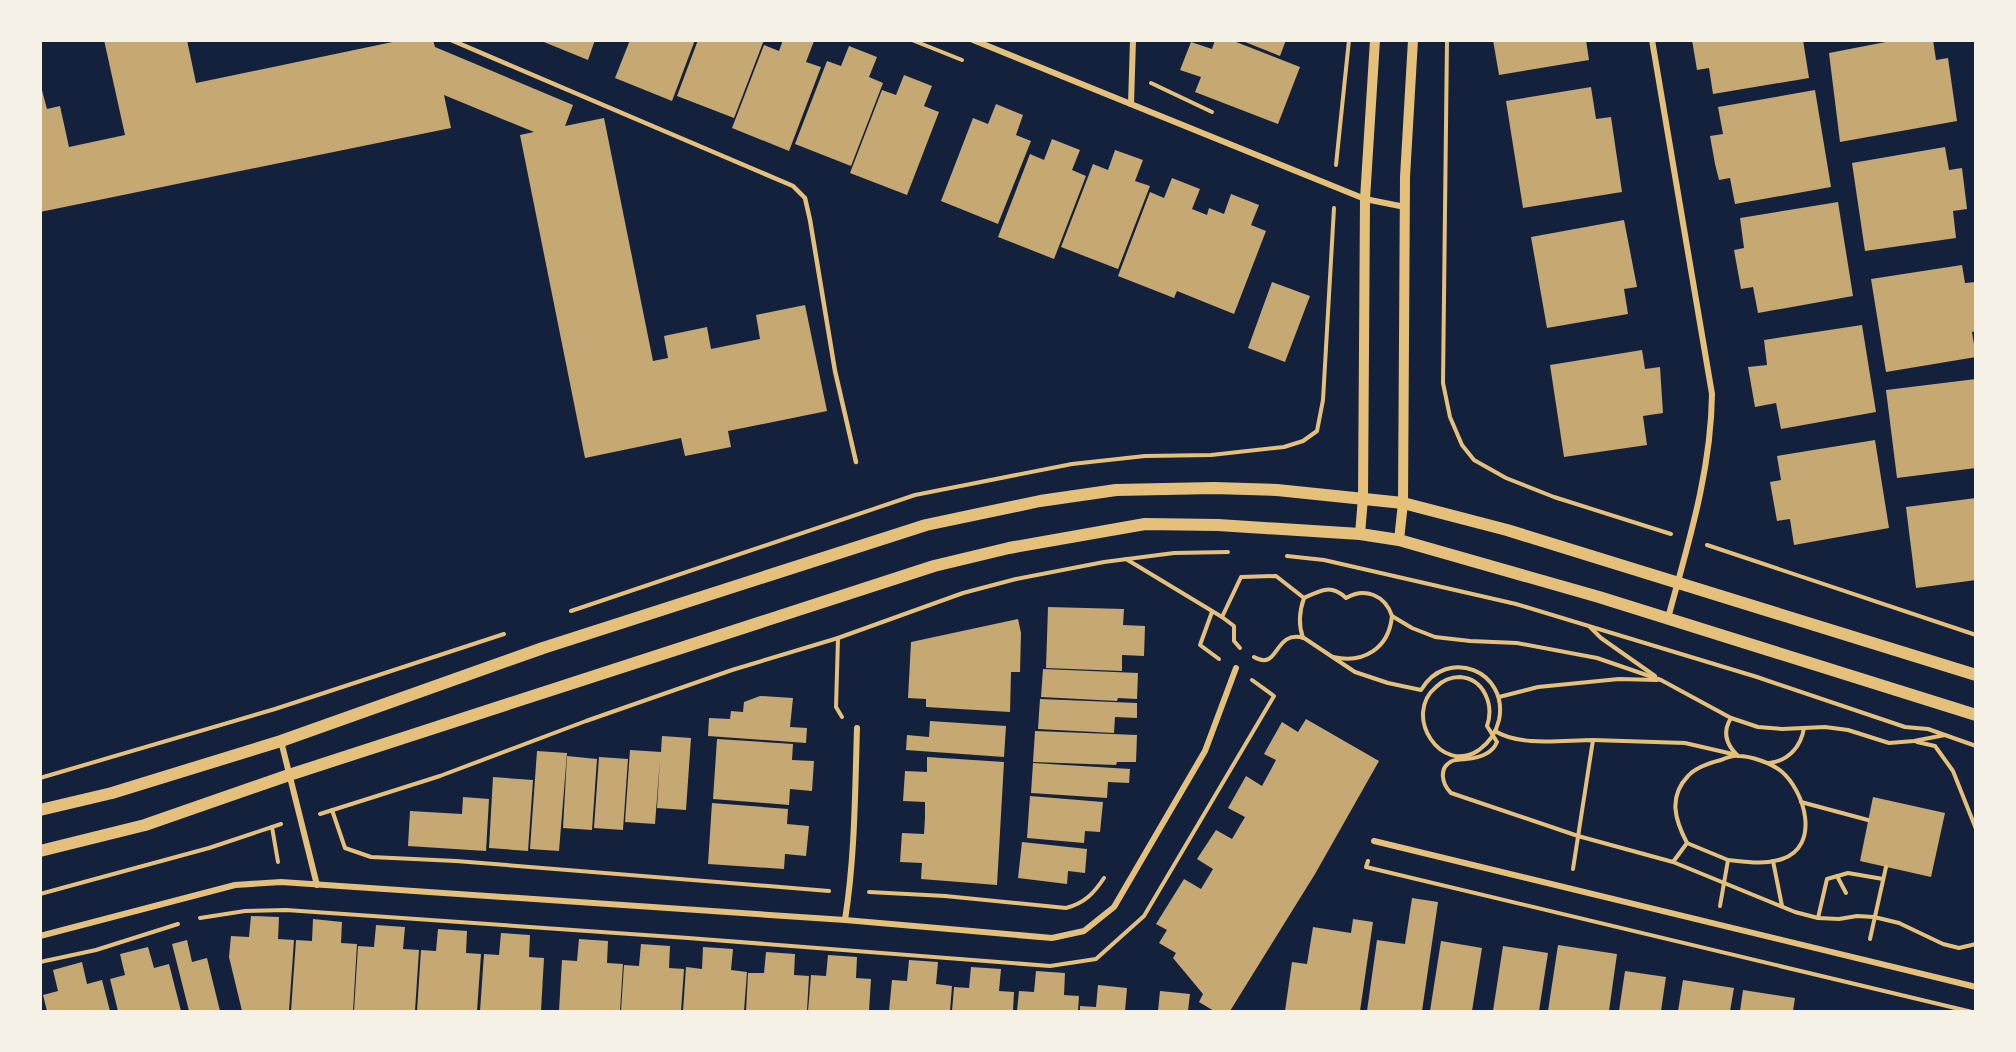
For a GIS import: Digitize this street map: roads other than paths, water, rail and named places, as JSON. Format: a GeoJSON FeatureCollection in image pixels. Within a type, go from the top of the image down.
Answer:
{"type":"FeatureCollection","features":[{"type":"Feature","properties":{"kind":"main road"},"geometry":{"type":"LineString","coordinates":[[40,810],[112,793],[281,741],[543,648],[926,525],[1040,501],[1116,490],[1225,488],[1277,490],[1403,503],[1507,530],[1976,675]]}},
{"type":"Feature","properties":{"kind":"main road"},"geometry":{"type":"LineString","coordinates":[[40,851],[145,825],[290,775],[924,570],[1009,548],[1145,524],[1218,525],[1360,534],[1399,540],[1668,618],[1976,715]]}},
{"type":"Feature","properties":{"kind":"street"},"geometry":{"type":"LineString","coordinates":[[973,40],[1365,199],[1405,207]]}},
{"type":"Feature","properties":{"kind":"street"},"geometry":{"type":"LineString","coordinates":[[1131,104],[1133,40]]}},
{"type":"Feature","properties":{"kind":"street"},"geometry":{"type":"LineString","coordinates":[[1360,534],[1363,498],[1365,199],[1375,40]]}},
{"type":"Feature","properties":{"kind":"street"},"geometry":{"type":"LineString","coordinates":[[1399,540],[1403,503],[1405,207],[1413,40]]}},
{"type":"Feature","properties":{"kind":"street"},"geometry":{"type":"LineString","coordinates":[[1652,40],[1712,394],[1711,431],[1706,467],[1690,538],[1668,618]]}},
{"type":"Feature","properties":{"kind":"street"},"geometry":{"type":"LineString","coordinates":[[40,936],[235,885],[281,882],[845,920],[1052,938],[1084,931],[1114,907],[1206,751],[1236,668]]}},
{"type":"Feature","properties":{"kind":"street"},"geometry":{"type":"LineString","coordinates":[[845,920],[852,859],[857,728]]}},
{"type":"Feature","properties":{"kind":"street"},"geometry":{"type":"LineString","coordinates":[[281,741],[317,885]]}},
{"type":"Feature","properties":{"kind":"street"},"geometry":{"type":"LineString","coordinates":[[1374,841],[1976,987]]}},
{"type":"Feature","properties":{"kind":"lane"},"geometry":{"type":"LineString","coordinates":[[451,40],[793,186],[805,198],[835,371],[856,462]]}}]}
